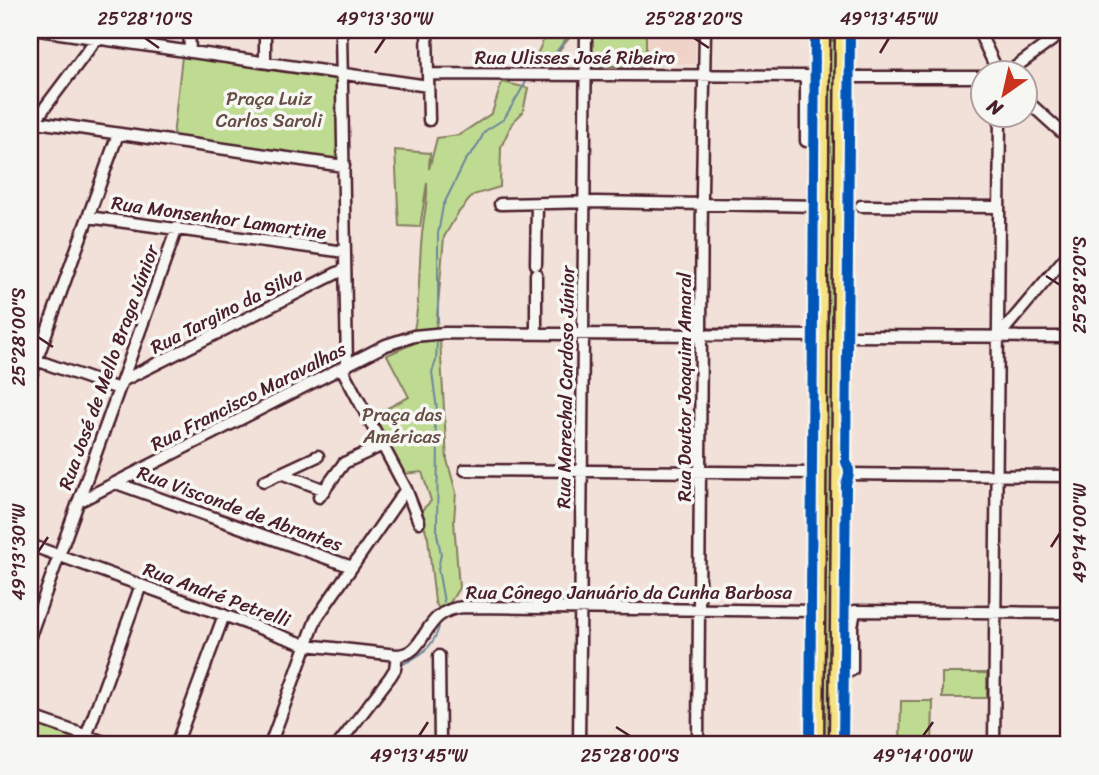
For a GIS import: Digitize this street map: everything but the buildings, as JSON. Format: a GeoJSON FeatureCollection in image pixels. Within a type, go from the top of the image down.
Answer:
{"type":"FeatureCollection","features":[{"type":"Feature","properties":{"kind":"highway"},"geometry":{"type":"LineString","coordinates":[[837,745],[843,30]]}},
{"type":"Feature","properties":{"kind":"highway"},"geometry":{"type":"LineString","coordinates":[[816,745],[822,34],[836,37],[842,46]]}},
{"type":"Feature","properties":{"kind":"highway"},"geometry":{"type":"LineString","coordinates":[[819,358],[830,367],[835,366],[840,359]]}},
{"type":"Feature","properties":{"kind":"street"},"geometry":{"type":"LineString","coordinates":[[39,30],[96,34],[190,51],[428,86]]}},
{"type":"Feature","properties":{"kind":"street"},"geometry":{"type":"LineString","coordinates":[[189,30],[190,51]]}},
{"type":"Feature","properties":{"kind":"street"},"geometry":{"type":"LineString","coordinates":[[265,30],[265,62]]}},
{"type":"Feature","properties":{"kind":"street"},"geometry":{"type":"LineString","coordinates":[[341,30],[344,368],[406,489],[419,522]]}},
{"type":"Feature","properties":{"kind":"street"},"geometry":{"type":"LineString","coordinates":[[428,30],[429,120]]}},
{"type":"Feature","properties":{"kind":"street","name":"Rua Marechal Cardoso Júnior"},"geometry":{"type":"LineString","coordinates":[[579,745],[586,30]]}},
{"type":"Feature","properties":{"kind":"street","name":"Rua Doutor Joaquim Amaral"},"geometry":{"type":"LineString","coordinates":[[698,745],[705,30]]}},
{"type":"Feature","properties":{"kind":"street"},"geometry":{"type":"LineString","coordinates":[[978,30],[992,60]]}},
{"type":"Feature","properties":{"kind":"street"},"geometry":{"type":"LineString","coordinates":[[1025,60],[1066,30]]}},
{"type":"Feature","properties":{"kind":"street"},"geometry":{"type":"LineString","coordinates":[[96,34],[31,125],[118,134],[344,166]]}},
{"type":"Feature","properties":{"kind":"street","name":"Rua Ulisses José Ribeiro"},"geometry":{"type":"LineString","coordinates":[[428,74],[806,76],[806,141]]}},
{"type":"Feature","properties":{"kind":"street"},"geometry":{"type":"LineString","coordinates":[[842,77],[970,77]]}},
{"type":"Feature","properties":{"kind":"street"},"geometry":{"type":"LineString","coordinates":[[1040,113],[1069,139]]}},
{"type":"Feature","properties":{"kind":"street"},"geometry":{"type":"LineString","coordinates":[[994,745],[1000,130]]}},
{"type":"Feature","properties":{"kind":"street"},"geometry":{"type":"LineString","coordinates":[[30,378],[33,359],[118,134]]}},
{"type":"Feature","properties":{"kind":"street"},"geometry":{"type":"LineString","coordinates":[[500,204],[584,202],[821,206]]}},
{"type":"Feature","properties":{"kind":"street"},"geometry":{"type":"LineString","coordinates":[[536,334],[537,204]]}},
{"type":"Feature","properties":{"kind":"street"},"geometry":{"type":"LineString","coordinates":[[861,206],[999,207]]}},
{"type":"Feature","properties":{"kind":"street","name":"Rua Monsenhor Lamartine"},"geometry":{"type":"LineString","coordinates":[[88,217],[345,252]]}},
{"type":"Feature","properties":{"kind":"street","name":"Rua José de Mello Braga Júnior"},"geometry":{"type":"LineString","coordinates":[[30,636],[177,228]]}},
{"type":"Feature","properties":{"kind":"street"},"geometry":{"type":"LineString","coordinates":[[998,337],[1069,253]]}},
{"type":"Feature","properties":{"kind":"street","name":"Rua Targino da Silva"},"geometry":{"type":"LineString","coordinates":[[120,385],[345,269]]}},
{"type":"Feature","properties":{"kind":"street","name":"Rua Francisco Maravalhas"},"geometry":{"type":"LineString","coordinates":[[78,502],[395,341],[414,336],[438,333],[820,336]]}},
{"type":"Feature","properties":{"kind":"street"},"geometry":{"type":"LineString","coordinates":[[840,336],[1069,337]]}},
{"type":"Feature","properties":{"kind":"street"},"geometry":{"type":"LineString","coordinates":[[33,359],[120,385]]}},
{"type":"Feature","properties":{"kind":"street"},"geometry":{"type":"LineString","coordinates":[[281,473],[322,493],[345,461],[383,445]]}},
{"type":"Feature","properties":{"kind":"street"},"geometry":{"type":"LineString","coordinates":[[264,481],[318,456]]}},
{"type":"Feature","properties":{"kind":"street"},"geometry":{"type":"LineString","coordinates":[[465,470],[818,473]]}},
{"type":"Feature","properties":{"kind":"street"},"geometry":{"type":"LineString","coordinates":[[839,474],[1069,475]]}},
{"type":"Feature","properties":{"kind":"street","name":"Rua Visconde de Abrantes"},"geometry":{"type":"LineString","coordinates":[[116,483],[352,567]]}},
{"type":"Feature","properties":{"kind":"street"},"geometry":{"type":"LineString","coordinates":[[270,745],[319,614],[406,489]]}},
{"type":"Feature","properties":{"kind":"street","name":"Rua André Petrelli"},"geometry":{"type":"LineString","coordinates":[[30,545],[306,645],[397,655]]}},
{"type":"Feature","properties":{"kind":"street"},"geometry":{"type":"LineString","coordinates":[[85,741],[141,586]]}},
{"type":"Feature","properties":{"kind":"street","name":"Rua Cônego Januário da Cunha Barbosa"},"geometry":{"type":"LineString","coordinates":[[397,655],[406,654],[415,648],[442,612],[464,607],[817,611]]}},
{"type":"Feature","properties":{"kind":"street"},"geometry":{"type":"LineString","coordinates":[[837,678],[852,670],[852,627],[855,611],[1069,613]]}},
{"type":"Feature","properties":{"kind":"street"},"geometry":{"type":"LineString","coordinates":[[176,745],[224,615]]}},
{"type":"Feature","properties":{"kind":"street"},"geometry":{"type":"LineString","coordinates":[[338,745],[393,674],[397,655]]}},
{"type":"Feature","properties":{"kind":"street"},"geometry":{"type":"LineString","coordinates":[[439,656],[440,745]]}},
{"type":"Feature","properties":{"kind":"street"},"geometry":{"type":"LineString","coordinates":[[30,716],[85,741],[113,745]]}},
{"type":"Feature","properties":{"kind":"shaded area"},"geometry":{"type":"Polygon","coordinates":[[[646,30],[696,30],[695,64],[646,64],[646,30]]]}},
{"type":"Feature","properties":{"kind":"green space"},"geometry":{"type":"Polygon","coordinates":[[[548,30],[576,30],[544,68],[537,68],[534,61],[548,30]]]}},
{"type":"Feature","properties":{"kind":"green space"},"geometry":{"type":"Polygon","coordinates":[[[592,30],[646,30],[646,66],[593,64],[592,30]]]}},
{"type":"Feature","properties":{"kind":"green space"},"geometry":{"type":"Polygon","coordinates":[[[827,41],[837,42],[833,348],[827,344],[827,41]]]}},
{"type":"Feature","properties":{"kind":"green space","name":"Praça Luiz Carlos Saroli"},"geometry":{"type":"Polygon","coordinates":[[[182,56],[339,76],[337,159],[173,137],[182,56]]]}},
{"type":"Feature","properties":{"kind":"green space"},"geometry":{"type":"Polygon","coordinates":[[[502,82],[528,88],[523,112],[512,123],[501,147],[500,187],[473,195],[458,213],[444,237],[436,328],[414,330],[427,183],[420,227],[399,226],[395,150],[430,153],[429,169],[437,138],[459,135],[492,113],[502,82]]]}},
{"type":"Feature","properties":{"kind":"green space","name":"Praça das Américas"},"geometry":{"type":"Polygon","coordinates":[[[440,340],[447,460],[456,492],[454,521],[459,588],[449,604],[439,609],[435,602],[428,538],[420,512],[431,501],[422,472],[403,474],[372,416],[409,397],[387,355],[417,342],[440,340]]]}},
{"type":"Feature","properties":{"kind":"green space"},"geometry":{"type":"Polygon","coordinates":[[[824,371],[830,375],[835,374],[832,745],[820,745],[824,371]]]}},
{"type":"Feature","properties":{"kind":"green space"},"geometry":{"type":"Polygon","coordinates":[[[942,673],[987,673],[987,698],[942,698],[942,673]]]}},
{"type":"Feature","properties":{"kind":"green space"},"geometry":{"type":"Polygon","coordinates":[[[901,701],[933,701],[932,745],[900,745],[901,701]]]}},
{"type":"Feature","properties":{"kind":"green space"},"geometry":{"type":"Polygon","coordinates":[[[30,721],[81,739],[79,745],[30,745],[30,721]]]}},
{"type":"Feature","properties":{"kind":"waterway"},"geometry":{"type":"LineString","coordinates":[[544,62],[557,51],[572,30]]}},
{"type":"Feature","properties":{"kind":"waterway"},"geometry":{"type":"LineString","coordinates":[[438,322],[438,234],[443,206],[465,161],[485,131],[504,119],[526,82]]}},
{"type":"Feature","properties":{"kind":"waterway"},"geometry":{"type":"LineString","coordinates":[[437,341],[436,361],[432,372],[438,418],[434,424],[438,439],[437,534],[441,554],[438,569],[444,602]]}},
{"type":"Feature","properties":{"kind":"waterway"},"geometry":{"type":"LineString","coordinates":[[401,665],[425,650],[433,641],[439,627]]}},
{"type":"Feature","properties":{"kind":"cycle path"},"geometry":{"type":"LineString","coordinates":[[810,745],[815,30]]}},
{"type":"Feature","properties":{"kind":"cycle path"},"geometry":{"type":"LineString","coordinates":[[843,745],[846,484],[849,473],[846,462],[850,30]]}}]}
